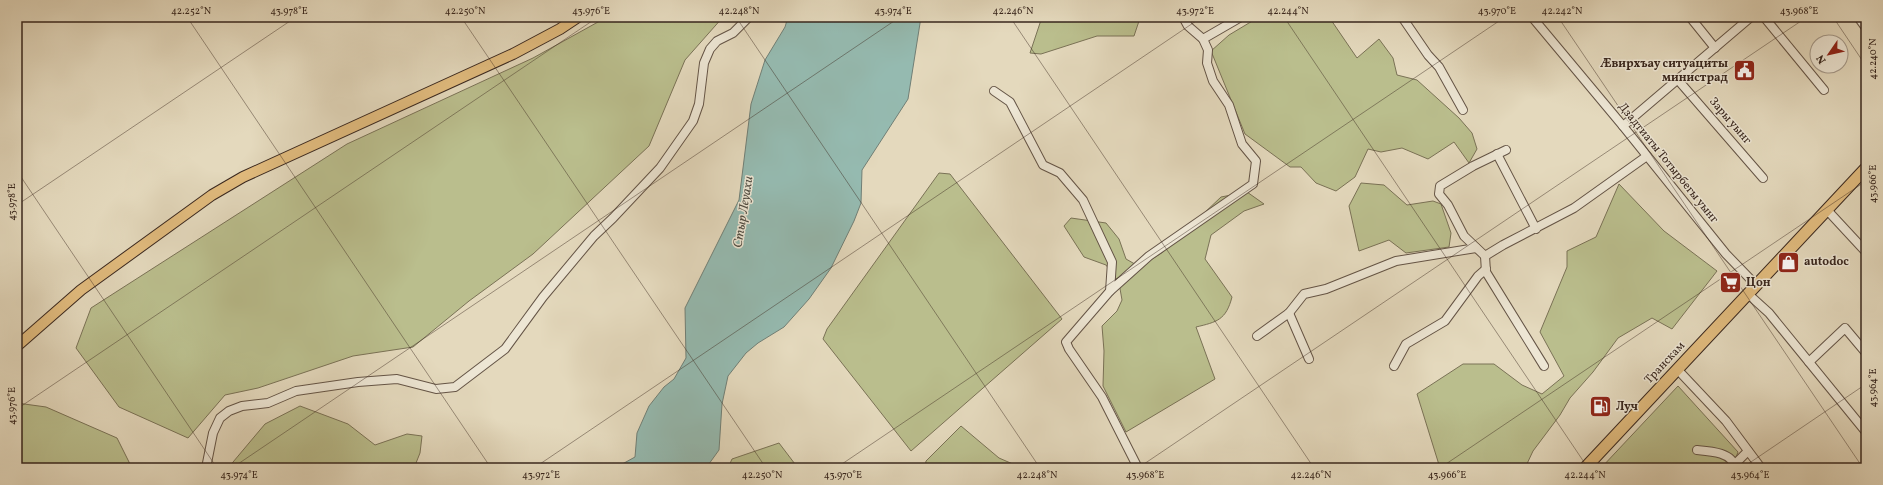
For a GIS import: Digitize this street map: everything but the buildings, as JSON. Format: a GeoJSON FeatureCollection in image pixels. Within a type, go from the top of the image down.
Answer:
{"type":"FeatureCollection","features":[{"type":"Feature","properties":{"kind":"highway","name":"Транскам"},"geometry":{"type":"LineString","coordinates":[[1585,468],[1756,285],[1828,211],[1866,168]]}},
{"type":"Feature","properties":{"kind":"main road"},"geometry":{"type":"LineString","coordinates":[[17,346],[81,290],[212,195],[243,177],[513,54],[560,29],[578,17]]}},
{"type":"Feature","properties":{"kind":"street"},"geometry":{"type":"LineString","coordinates":[[206,468],[213,433],[220,418],[229,410],[242,406],[268,403],[296,391],[358,382],[397,379],[436,389],[455,387],[505,349],[543,297],[580,252],[660,168],[693,121],[699,104],[704,63],[710,49],[717,41],[732,33],[749,17]]}},
{"type":"Feature","properties":{"kind":"street"},"geometry":{"type":"LineString","coordinates":[[1138,468],[1102,397],[1069,349],[1066,342],[1110,291],[1149,256],[1253,184],[1256,160],[1242,144],[1229,105],[1212,81],[1207,63],[1208,50],[1203,39],[1188,26],[1183,17]]}},
{"type":"Feature","properties":{"kind":"street"},"geometry":{"type":"LineString","coordinates":[[1203,39],[1241,17]]}},
{"type":"Feature","properties":{"kind":"street"},"geometry":{"type":"LineString","coordinates":[[1402,17],[1428,55],[1439,67],[1463,110]]}},
{"type":"Feature","properties":{"kind":"street","name":"Дзадтиаты Тотырбегы уынг"},"geometry":{"type":"LineString","coordinates":[[1532,17],[1623,126],[1726,254],[1756,285]]}},
{"type":"Feature","properties":{"kind":"street"},"geometry":{"type":"LineString","coordinates":[[1690,17],[1715,48]]}},
{"type":"Feature","properties":{"kind":"street"},"geometry":{"type":"LineString","coordinates":[[1623,126],[1751,17]]}},
{"type":"Feature","properties":{"kind":"street"},"geometry":{"type":"LineString","coordinates":[[1764,17],[1824,90]]}},
{"type":"Feature","properties":{"kind":"street"},"geometry":{"type":"LineString","coordinates":[[1858,17],[1866,28]]}},
{"type":"Feature","properties":{"kind":"street","name":"Зары уынг"},"geometry":{"type":"LineString","coordinates":[[1678,80],[1763,178]]}},
{"type":"Feature","properties":{"kind":"street"},"geometry":{"type":"LineString","coordinates":[[994,91],[1010,102],[1043,165],[1060,173],[1082,200],[1112,262],[1110,291]]}},
{"type":"Feature","properties":{"kind":"street"},"geometry":{"type":"LineString","coordinates":[[1506,150],[1473,166],[1440,186],[1439,194],[1448,205],[1464,236],[1485,256],[1486,272],[1544,366]]}},
{"type":"Feature","properties":{"kind":"street"},"geometry":{"type":"LineString","coordinates":[[1497,154],[1536,229]]}},
{"type":"Feature","properties":{"kind":"street"},"geometry":{"type":"LineString","coordinates":[[1485,256],[1574,208],[1647,156]]}},
{"type":"Feature","properties":{"kind":"street"},"geometry":{"type":"LineString","coordinates":[[1828,211],[1866,252]]}},
{"type":"Feature","properties":{"kind":"street"},"geometry":{"type":"LineString","coordinates":[[1257,336],[1289,313],[1304,294],[1326,289],[1396,261],[1476,248]]}},
{"type":"Feature","properties":{"kind":"street"},"geometry":{"type":"LineString","coordinates":[[1394,366],[1406,344],[1445,321],[1478,276],[1486,269]]}},
{"type":"Feature","properties":{"kind":"street"},"geometry":{"type":"LineString","coordinates":[[1748,294],[1769,313],[1866,432]]}},
{"type":"Feature","properties":{"kind":"street"},"geometry":{"type":"LineString","coordinates":[[1289,313],[1309,359]]}},
{"type":"Feature","properties":{"kind":"street"},"geometry":{"type":"LineString","coordinates":[[1809,362],[1845,328],[1866,353]]}},
{"type":"Feature","properties":{"kind":"street"},"geometry":{"type":"LineString","coordinates":[[1677,369],[1726,421],[1761,468]]}},
{"type":"Feature","properties":{"kind":"street"},"geometry":{"type":"LineString","coordinates":[[1697,450],[1713,451],[1730,458],[1735,466],[1748,451]]}},
{"type":"Feature","properties":{"kind":"green space"},"geometry":{"type":"Polygon","coordinates":[[[607,17],[723,17],[685,60],[649,146],[533,254],[469,301],[413,347],[353,356],[258,388],[225,395],[188,438],[119,407],[76,348],[91,308],[347,144],[533,58],[607,17]]]}},
{"type":"Feature","properties":{"kind":"green space"},"geometry":{"type":"Polygon","coordinates":[[[1042,17],[1140,18],[1134,36],[1097,36],[1041,54],[1030,53],[1042,17]]]}},
{"type":"Feature","properties":{"kind":"green space"},"geometry":{"type":"Polygon","coordinates":[[[1259,17],[1329,17],[1357,58],[1379,39],[1393,58],[1397,75],[1417,80],[1459,118],[1472,133],[1477,149],[1469,163],[1454,142],[1428,159],[1402,148],[1381,152],[1368,149],[1355,177],[1336,191],[1316,183],[1301,167],[1290,167],[1245,134],[1211,51],[1229,35],[1259,17]]]}},
{"type":"Feature","properties":{"kind":"green space"},"geometry":{"type":"Polygon","coordinates":[[[939,173],[950,174],[1062,319],[911,451],[823,339],[827,329],[939,173]]]}},
{"type":"Feature","properties":{"kind":"green space"},"geometry":{"type":"Polygon","coordinates":[[[1361,183],[1384,185],[1407,205],[1433,201],[1441,204],[1451,233],[1449,247],[1406,253],[1389,240],[1359,251],[1349,206],[1361,183]]]}},
{"type":"Feature","properties":{"kind":"green space"},"geometry":{"type":"Polygon","coordinates":[[[1619,184],[1664,231],[1717,271],[1672,329],[1652,318],[1618,338],[1593,372],[1570,398],[1560,415],[1533,451],[1525,468],[1440,468],[1417,394],[1463,364],[1494,364],[1522,385],[1542,394],[1564,376],[1540,332],[1567,267],[1567,251],[1596,237],[1619,184]]]}},
{"type":"Feature","properties":{"kind":"green space"},"geometry":{"type":"Polygon","coordinates":[[[1247,192],[1264,204],[1244,211],[1211,235],[1205,259],[1232,297],[1227,311],[1220,319],[1196,327],[1215,379],[1126,432],[1103,386],[1104,351],[1102,326],[1117,311],[1122,300],[1119,283],[1106,265],[1084,257],[1064,226],[1071,218],[1106,223],[1119,239],[1126,259],[1140,267],[1163,252],[1221,197],[1247,192]]]}},
{"type":"Feature","properties":{"kind":"green space"},"geometry":{"type":"Polygon","coordinates":[[[1678,386],[1738,452],[1732,468],[1601,468],[1678,386]]]}},
{"type":"Feature","properties":{"kind":"green space"},"geometry":{"type":"Polygon","coordinates":[[[17,403],[46,407],[117,438],[132,468],[17,468],[17,403]]]}},
{"type":"Feature","properties":{"kind":"green space"},"geometry":{"type":"Polygon","coordinates":[[[300,406],[348,424],[375,445],[407,434],[422,436],[420,453],[414,468],[228,468],[265,424],[300,406]]]}},
{"type":"Feature","properties":{"kind":"green space"},"geometry":{"type":"Polygon","coordinates":[[[961,426],[999,458],[1022,468],[925,468],[926,461],[961,426]]]}},
{"type":"Feature","properties":{"kind":"green space"},"geometry":{"type":"Polygon","coordinates":[[[779,443],[798,468],[728,468],[732,459],[779,443]]]}},
{"type":"Feature","properties":{"kind":"water","name":"Стыр Леуахи"},"geometry":{"type":"Polygon","coordinates":[[[788,17],[921,17],[908,99],[862,170],[861,203],[831,268],[809,299],[784,327],[758,343],[746,353],[728,376],[722,404],[719,450],[706,468],[615,468],[635,457],[637,433],[649,406],[664,387],[674,379],[686,358],[685,308],[739,200],[751,104],[765,60],[785,27],[788,17]]]}},
{"type":"Feature","properties":{"kind":"place","name":"Æвирхъау ситуациты министрад"},"geometry":{"type":"Point","coordinates":[1744,71]}},
{"type":"Feature","properties":{"kind":"place","name":"autodoc"},"geometry":{"type":"Point","coordinates":[1789,262]}},
{"type":"Feature","properties":{"kind":"place","name":"Цон"},"geometry":{"type":"Point","coordinates":[1730,283]}},
{"type":"Feature","properties":{"kind":"place","name":"Луч"},"geometry":{"type":"Point","coordinates":[1601,407]}}]}
